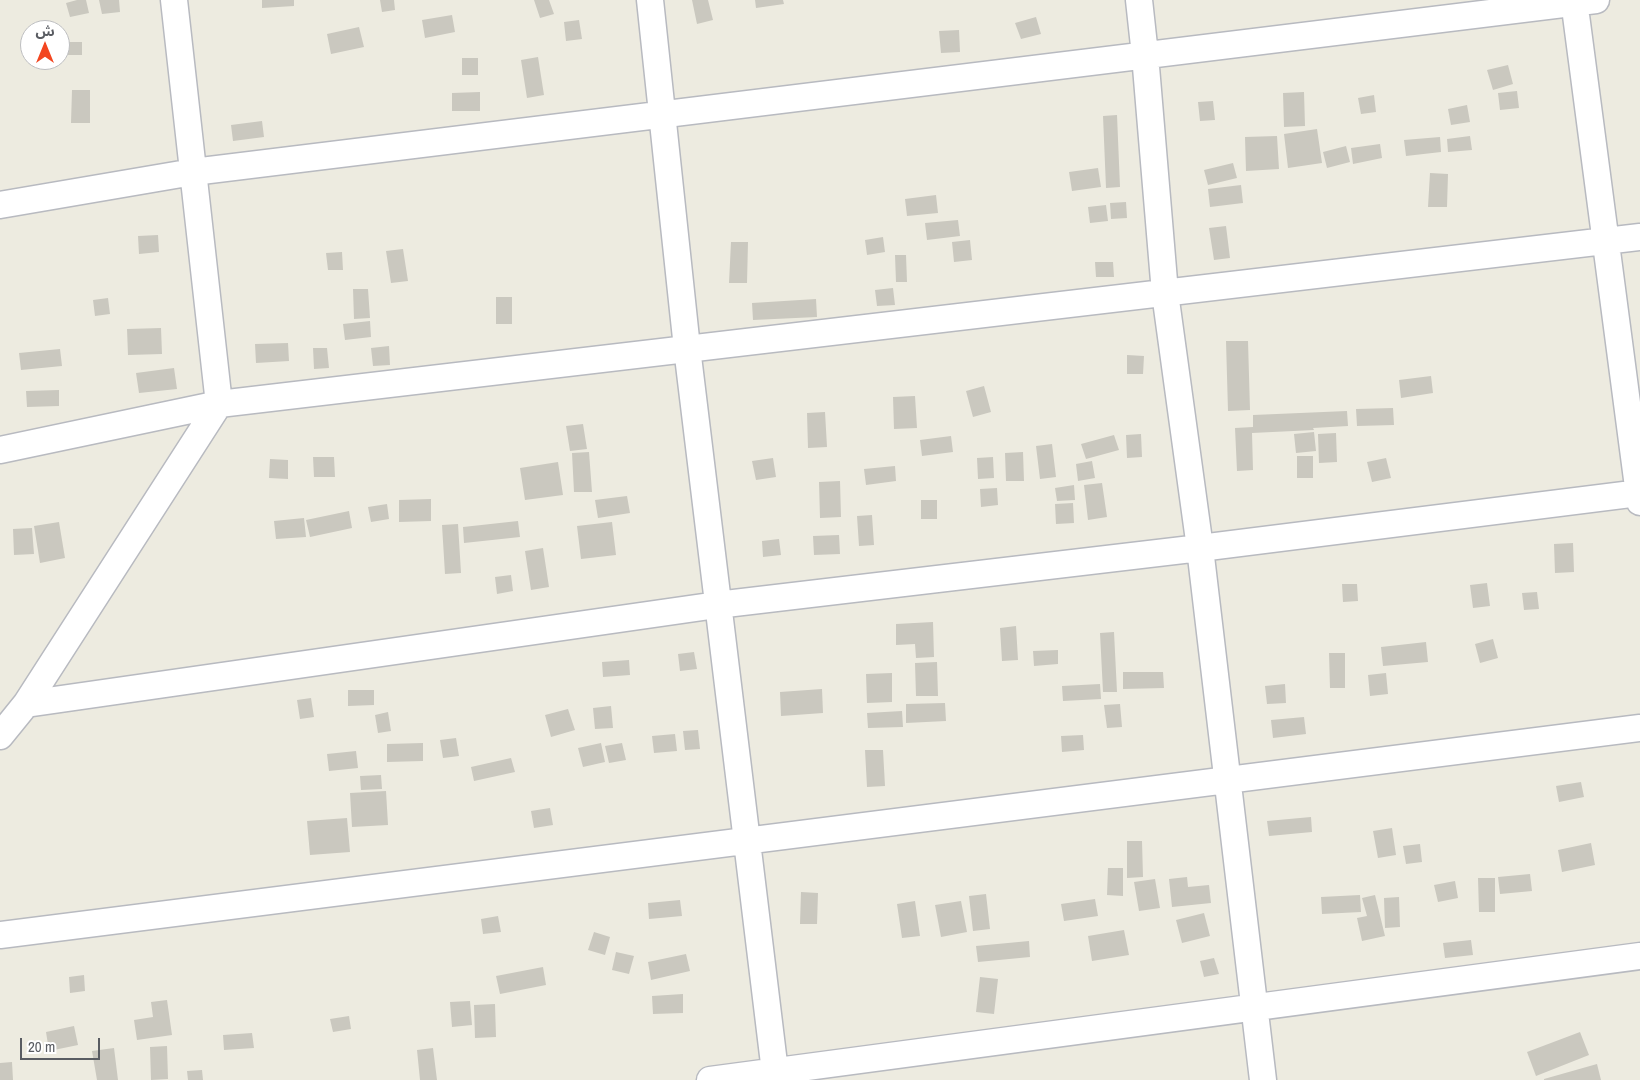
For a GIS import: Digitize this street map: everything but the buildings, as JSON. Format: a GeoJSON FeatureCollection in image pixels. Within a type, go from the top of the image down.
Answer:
{"type":"FeatureCollection","features":[{"type":"Feature","properties":{"kind":"street"},"geometry":{"type":"LineString","coordinates":[[0,736],[26,704],[219,404],[174,0]]}},
{"type":"Feature","properties":{"kind":"street"},"geometry":{"type":"LineString","coordinates":[[650,0],[687,348],[776,1076]]}},
{"type":"Feature","properties":{"kind":"street"},"geometry":{"type":"LineString","coordinates":[[1139,0],[1165,294],[1200,548],[1263,1080]]}},
{"type":"Feature","properties":{"kind":"street"},"geometry":{"type":"LineString","coordinates":[[0,205],[193,172],[1581,1],[1606,241],[1640,496],[718,605],[26,704]]}},
{"type":"Feature","properties":{"kind":"street"},"geometry":{"type":"LineString","coordinates":[[0,450],[219,404],[1640,237]]}},
{"type":"Feature","properties":{"kind":"street"},"geometry":{"type":"LineString","coordinates":[[0,935],[1640,728]]}},
{"type":"Feature","properties":{"kind":"street"},"geometry":{"type":"LineString","coordinates":[[710,1080],[776,1076],[1640,956]]}}]}
